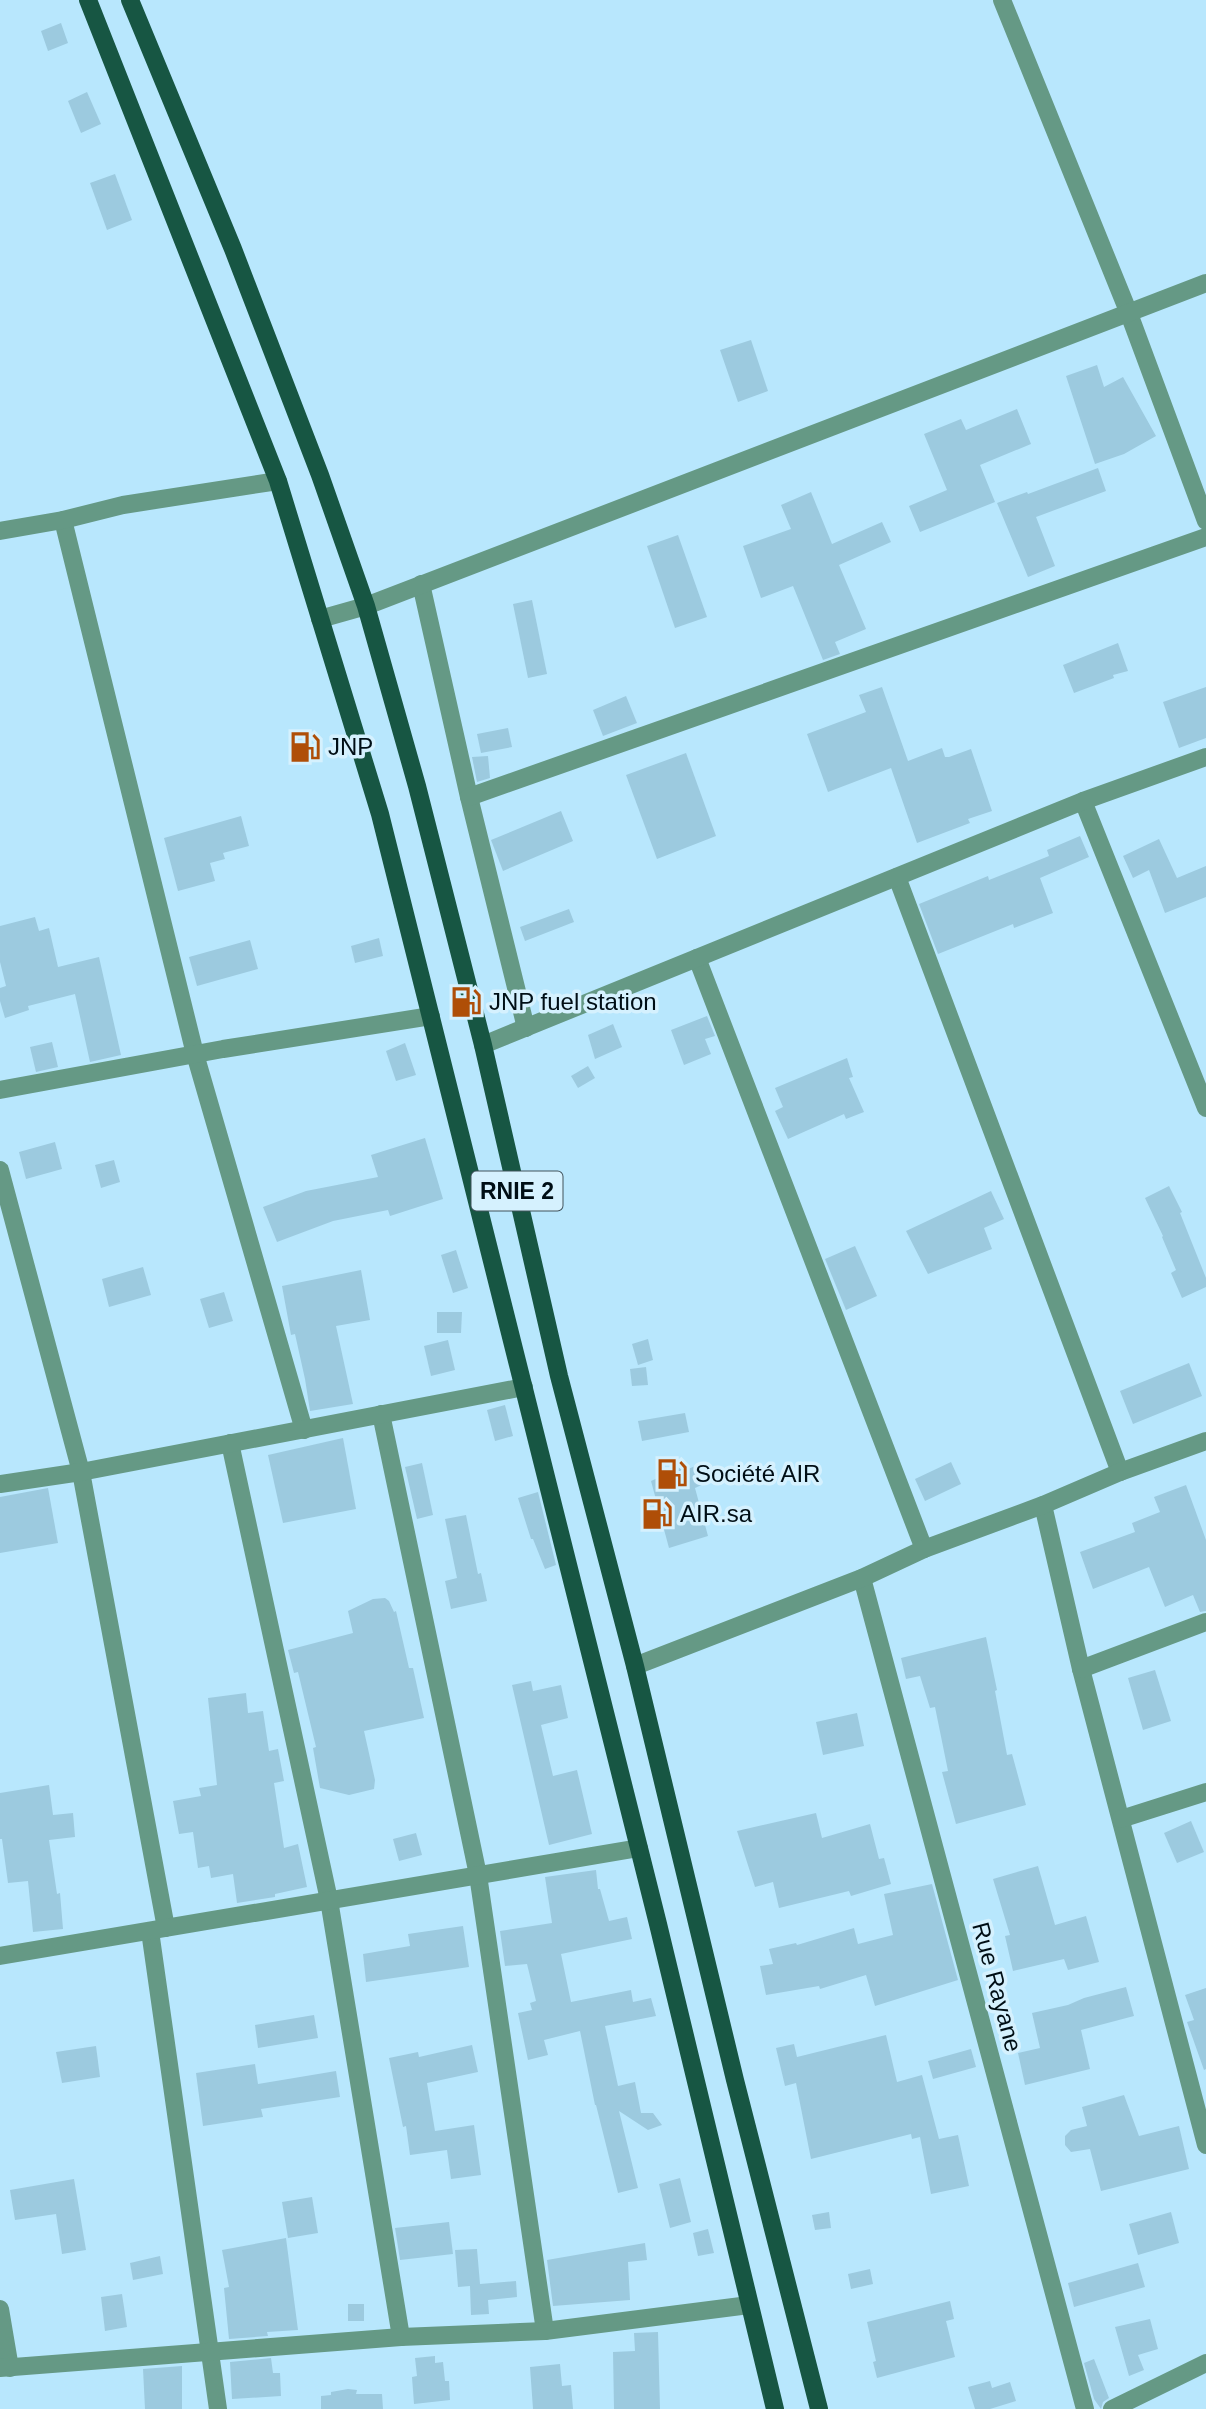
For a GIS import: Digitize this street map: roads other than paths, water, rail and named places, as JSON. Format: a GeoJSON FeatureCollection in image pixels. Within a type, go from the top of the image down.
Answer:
{"type":"FeatureCollection","features":[{"type":"Feature","properties":{"kind":"main road","name":"RNIE 2"},"geometry":{"type":"LineString","coordinates":[[88,0],[278,481],[380,814],[639,1848],[775,2409]]}},
{"type":"Feature","properties":{"kind":"main road","name":"RNIE 2"},"geometry":{"type":"LineString","coordinates":[[130,0],[238,261],[320,475],[366,606],[417,786],[483,1045],[559,1376],[635,1667],[735,2080],[819,2409]]}},
{"type":"Feature","properties":{"kind":"street"},"geometry":{"type":"LineString","coordinates":[[1002,0],[1128,312],[1206,521]]}},
{"type":"Feature","properties":{"kind":"street"},"geometry":{"type":"LineString","coordinates":[[320,619],[366,606],[1206,283]]}},
{"type":"Feature","properties":{"kind":"street"},"geometry":{"type":"LineString","coordinates":[[0,531],[63,520],[123,505],[278,481]]}},
{"type":"Feature","properties":{"kind":"street"},"geometry":{"type":"LineString","coordinates":[[63,520],[195,1054],[304,1430]]}},
{"type":"Feature","properties":{"kind":"street"},"geometry":{"type":"LineString","coordinates":[[469,797],[1206,537]]}},
{"type":"Feature","properties":{"kind":"street"},"geometry":{"type":"LineString","coordinates":[[421,584],[469,797],[526,1028]]}},
{"type":"Feature","properties":{"kind":"street"},"geometry":{"type":"LineString","coordinates":[[483,1045],[1083,801],[1206,757]]}},
{"type":"Feature","properties":{"kind":"street"},"geometry":{"type":"LineString","coordinates":[[1083,801],[1206,1108]]}},
{"type":"Feature","properties":{"kind":"street"},"geometry":{"type":"LineString","coordinates":[[897,877],[1121,1472]]}},
{"type":"Feature","properties":{"kind":"street"},"geometry":{"type":"LineString","coordinates":[[697,958],[924,1549]]}},
{"type":"Feature","properties":{"kind":"street"},"geometry":{"type":"LineString","coordinates":[[0,1090],[195,1054],[431,1016]]}},
{"type":"Feature","properties":{"kind":"street"},"geometry":{"type":"LineString","coordinates":[[0,1170],[80,1472],[158,1930],[218,2409]]}},
{"type":"Feature","properties":{"kind":"street"},"geometry":{"type":"LineString","coordinates":[[0,1485],[524,1388]]}},
{"type":"Feature","properties":{"kind":"street"},"geometry":{"type":"LineString","coordinates":[[381,1414],[478,1875],[545,2332]]}},
{"type":"Feature","properties":{"kind":"street"},"geometry":{"type":"LineString","coordinates":[[635,1667],[862,1578],[924,1549],[1206,1441]]}},
{"type":"Feature","properties":{"kind":"street"},"geometry":{"type":"LineString","coordinates":[[230,1443],[328,1900],[401,2337]]}},
{"type":"Feature","properties":{"kind":"street"},"geometry":{"type":"LineString","coordinates":[[1043,1505],[1081,1668],[1205,2136]]}},
{"type":"Feature","properties":{"kind":"street","name":"Rue Rayane"},"geometry":{"type":"LineString","coordinates":[[862,1578],[1085,2409]]}},
{"type":"Feature","properties":{"kind":"street"},"geometry":{"type":"LineString","coordinates":[[1081,1668],[1206,1622]]}},
{"type":"Feature","properties":{"kind":"street"},"geometry":{"type":"LineString","coordinates":[[1121,1819],[1206,1792]]}},
{"type":"Feature","properties":{"kind":"street"},"geometry":{"type":"LineString","coordinates":[[0,1956],[639,1848]]}},
{"type":"Feature","properties":{"kind":"street"},"geometry":{"type":"LineString","coordinates":[[0,2309],[5,2368],[401,2337],[545,2332],[749,2305]]}},
{"type":"Feature","properties":{"kind":"street"},"geometry":{"type":"LineString","coordinates":[[1112,2409],[1206,2363]]}},
{"type":"Feature","properties":{"kind":"place","name":"JNP"},"geometry":{"type":"Point","coordinates":[305,747]}},
{"type":"Feature","properties":{"kind":"place","name":"JNP fuel station"},"geometry":{"type":"Point","coordinates":[466,1002]}},
{"type":"Feature","properties":{"kind":"place","name":"Société AIR"},"geometry":{"type":"Point","coordinates":[672,1474]}},
{"type":"Feature","properties":{"kind":"place","name":"AIR.sa"},"geometry":{"type":"Point","coordinates":[657,1514]}}]}
